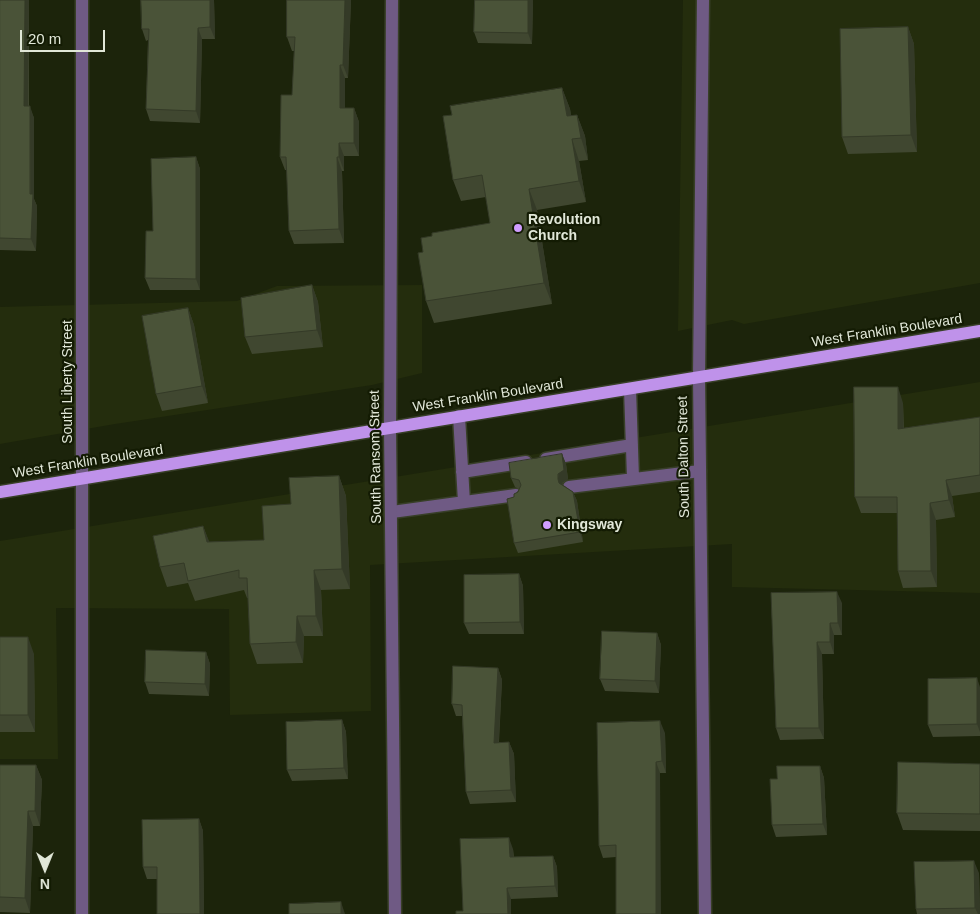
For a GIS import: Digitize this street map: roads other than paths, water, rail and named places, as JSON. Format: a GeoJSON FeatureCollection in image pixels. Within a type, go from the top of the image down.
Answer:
{"type":"FeatureCollection","features":[{"type":"Feature","properties":{"kind":"main road","name":"West Franklin Boulevard"},"geometry":{"type":"LineString","coordinates":[[0,492],[980,331]]}},
{"type":"Feature","properties":{"kind":"street","name":"South Liberty Street"},"geometry":{"type":"LineString","coordinates":[[82,0],[82,914]]}},
{"type":"Feature","properties":{"kind":"street","name":"South Ransom Street"},"geometry":{"type":"LineString","coordinates":[[392,0],[390,428],[395,914]]}},
{"type":"Feature","properties":{"kind":"street","name":"South Dalton Street"},"geometry":{"type":"LineString","coordinates":[[703,0],[698,377],[705,914]]}},
{"type":"Feature","properties":{"kind":"street"},"geometry":{"type":"LineString","coordinates":[[630,389],[633,478]]}},
{"type":"Feature","properties":{"kind":"street"},"geometry":{"type":"LineString","coordinates":[[459,416],[464,502]]}},
{"type":"Feature","properties":{"kind":"street"},"geometry":{"type":"LineString","coordinates":[[462,472],[632,445]]}},
{"type":"Feature","properties":{"kind":"street"},"geometry":{"type":"LineString","coordinates":[[569,487],[700,471]]}},
{"type":"Feature","properties":{"kind":"street"},"geometry":{"type":"LineString","coordinates":[[392,512],[516,495]]}},
{"type":"Feature","properties":{"kind":"place","name":"Revolution Church"},"geometry":{"type":"Point","coordinates":[518,228]}},
{"type":"Feature","properties":{"kind":"place","name":"Kingsway"},"geometry":{"type":"Point","coordinates":[547,525]}}]}
